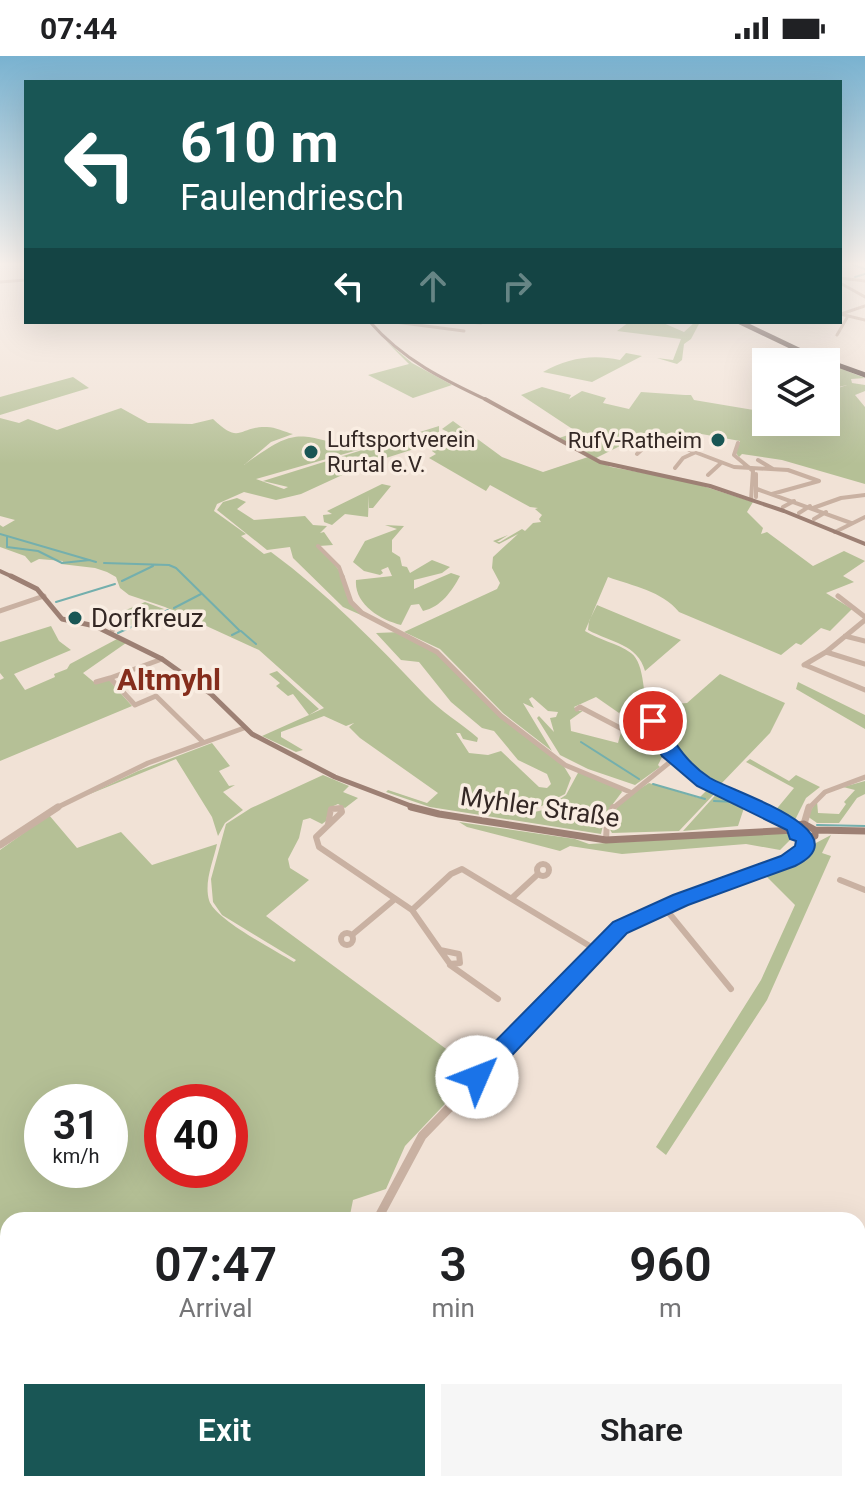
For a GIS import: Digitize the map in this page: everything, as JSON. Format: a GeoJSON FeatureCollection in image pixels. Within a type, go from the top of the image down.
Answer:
{"type":"FeatureCollection","features":[{"type":"Feature","properties":{"kind":"highway"},"geometry":{"type":"LineString","coordinates":[[758,330],[807,354],[865,374]]}},
{"type":"Feature","properties":{"kind":"main road"},"geometry":{"type":"LineString","coordinates":[[377,330],[430,374],[496,404],[600,462],[698,483],[754,499],[865,544]]}},
{"type":"Feature","properties":{"kind":"main road","name":"Myhler Straße"},"geometry":{"type":"LineString","coordinates":[[0,571],[44,596],[59,617],[95,626],[162,659],[211,694],[244,728],[335,777],[390,800],[427,811],[606,840],[798,827]]}},
{"type":"Feature","properties":{"kind":"main road"},"geometry":{"type":"LineString","coordinates":[[798,827],[805,838],[814,837],[815,830]]}},
{"type":"Feature","properties":{"kind":"main road"},"geometry":{"type":"LineString","coordinates":[[798,827],[865,831]]}},
{"type":"Feature","properties":{"kind":"street"},"geometry":{"type":"LineString","coordinates":[[456,330],[464,331]]}},
{"type":"Feature","properties":{"kind":"street"},"geometry":{"type":"LineString","coordinates":[[837,335],[840,330]]}},
{"type":"Feature","properties":{"kind":"street"},"geometry":{"type":"LineString","coordinates":[[637,454],[645,446],[659,443],[697,452],[720,464],[755,473],[785,469],[819,481],[774,494],[769,503]]}},
{"type":"Feature","properties":{"kind":"street"},"geometry":{"type":"LineString","coordinates":[[738,443],[735,457],[755,473],[757,489],[754,499]]}},
{"type":"Feature","properties":{"kind":"street"},"geometry":{"type":"LineString","coordinates":[[675,468],[683,458],[697,452]]}},
{"type":"Feature","properties":{"kind":"street"},"geometry":{"type":"LineString","coordinates":[[758,460],[774,469]]}},
{"type":"Feature","properties":{"kind":"street"},"geometry":{"type":"LineString","coordinates":[[708,475],[720,464]]}},
{"type":"Feature","properties":{"kind":"street"},"geometry":{"type":"LineString","coordinates":[[754,499],[755,473]]}},
{"type":"Feature","properties":{"kind":"street"},"geometry":{"type":"LineString","coordinates":[[757,489],[851,523]]}},
{"type":"Feature","properties":{"kind":"street"},"geometry":{"type":"LineString","coordinates":[[799,513],[841,498],[865,495]]}},
{"type":"Feature","properties":{"kind":"street"},"geometry":{"type":"LineString","coordinates":[[783,507],[794,501]]}},
{"type":"Feature","properties":{"kind":"street"},"geometry":{"type":"LineString","coordinates":[[814,519],[826,512]]}},
{"type":"Feature","properties":{"kind":"street"},"geometry":{"type":"LineString","coordinates":[[835,532],[865,517]]}},
{"type":"Feature","properties":{"kind":"street"},"geometry":{"type":"LineString","coordinates":[[332,547],[320,548],[339,567],[351,602],[362,613],[437,652],[501,716],[565,765],[630,792]]}},
{"type":"Feature","properties":{"kind":"street"},"geometry":{"type":"LineString","coordinates":[[0,611],[44,596]]}},
{"type":"Feature","properties":{"kind":"street"},"geometry":{"type":"LineString","coordinates":[[838,596],[865,618],[826,652],[804,665],[865,690]]}},
{"type":"Feature","properties":{"kind":"street"},"geometry":{"type":"LineString","coordinates":[[95,626],[112,620],[115,625],[111,633]]}},
{"type":"Feature","properties":{"kind":"street"},"geometry":{"type":"LineString","coordinates":[[845,636],[865,641]]}},
{"type":"Feature","properties":{"kind":"street"},"geometry":{"type":"LineString","coordinates":[[826,652],[865,664]]}},
{"type":"Feature","properties":{"kind":"street"},"geometry":{"type":"LineString","coordinates":[[96,682],[162,659]]}},
{"type":"Feature","properties":{"kind":"street"},"geometry":{"type":"LineString","coordinates":[[110,678],[135,705],[156,696],[203,742]]}},
{"type":"Feature","properties":{"kind":"street"},"geometry":{"type":"LineString","coordinates":[[577,709],[580,707],[673,756],[709,785],[798,827],[814,798],[865,777]]}},
{"type":"Feature","properties":{"kind":"street"},"geometry":{"type":"LineString","coordinates":[[650,712],[673,756]]}},
{"type":"Feature","properties":{"kind":"street"},"geometry":{"type":"LineString","coordinates":[[0,845],[48,810],[127,771],[244,728]]}},
{"type":"Feature","properties":{"kind":"street"},"geometry":{"type":"LineString","coordinates":[[606,840],[609,815],[614,805],[673,756]]}},
{"type":"Feature","properties":{"kind":"street"},"geometry":{"type":"LineString","coordinates":[[328,824],[316,837],[319,847],[412,910],[450,964],[498,999]]}},
{"type":"Feature","properties":{"kind":"street"},"geometry":{"type":"LineString","coordinates":[[381,1212],[422,1136],[620,927],[664,907],[788,861],[803,851],[805,838]]}},
{"type":"Feature","properties":{"kind":"street"},"geometry":{"type":"LineString","coordinates":[[412,910],[451,874],[462,869],[598,951]]}},
{"type":"Feature","properties":{"kind":"street"},"geometry":{"type":"LineString","coordinates":[[512,898],[537,875]]}},
{"type":"Feature","properties":{"kind":"street"},"geometry":{"type":"LineString","coordinates":[[840,880],[865,890]]}},
{"type":"Feature","properties":{"kind":"street"},"geometry":{"type":"LineString","coordinates":[[352,935],[395,899]]}},
{"type":"Feature","properties":{"kind":"street"},"geometry":{"type":"LineString","coordinates":[[664,907],[731,989]]}},
{"type":"Feature","properties":{"kind":"street"},"geometry":{"type":"LineString","coordinates":[[438,950],[459,954],[460,963],[450,964]]}},
{"type":"Feature","properties":{"kind":"green space"},"geometry":{"type":"Polygon","coordinates":[[[696,330],[684,344],[682,360],[677,364],[657,358],[673,360],[681,339],[617,331],[696,330]]]}},
{"type":"Feature","properties":{"kind":"green space"},"geometry":{"type":"Polygon","coordinates":[[[386,341],[412,363],[452,385],[413,398],[368,375],[409,364],[386,341]]]}},
{"type":"Feature","properties":{"kind":"green space"},"geometry":{"type":"Polygon","coordinates":[[[626,353],[642,356],[592,382],[543,372],[580,358],[620,360],[626,353]]]}},
{"type":"Feature","properties":{"kind":"green space"},"geometry":{"type":"Polygon","coordinates":[[[840,368],[865,378],[851,379],[852,383],[865,385],[865,391],[855,395],[865,407],[865,484],[782,460],[742,454],[739,457],[736,453],[740,441],[696,433],[689,440],[700,444],[648,432],[596,458],[559,438],[577,432],[521,395],[542,387],[571,395],[569,399],[582,391],[606,398],[603,403],[629,409],[641,392],[691,395],[694,400],[752,410],[752,436],[840,436],[840,387],[847,385],[840,387],[840,368]]]}},
{"type":"Feature","properties":{"kind":"green space"},"geometry":{"type":"Polygon","coordinates":[[[73,377],[89,388],[0,415],[0,397],[73,377]]]}},
{"type":"Feature","properties":{"kind":"green space"},"geometry":{"type":"Polygon","coordinates":[[[121,408],[148,423],[192,424],[213,419],[229,432],[240,433],[267,427],[293,434],[271,442],[244,465],[276,444],[298,436],[358,450],[256,479],[284,489],[288,487],[263,481],[439,426],[439,439],[442,432],[448,432],[442,429],[453,421],[502,457],[543,472],[588,457],[611,467],[687,481],[753,502],[747,512],[763,528],[761,534],[767,532],[813,566],[844,551],[865,561],[843,576],[854,582],[826,593],[852,609],[830,631],[821,628],[801,645],[796,643],[781,655],[679,612],[656,594],[608,577],[585,631],[636,658],[650,718],[625,705],[619,713],[596,697],[574,707],[578,711],[584,710],[570,720],[571,731],[618,743],[621,732],[663,755],[658,765],[660,767],[635,785],[588,769],[560,755],[537,718],[539,716],[554,732],[550,718],[556,717],[558,712],[548,711],[532,697],[529,699],[534,708],[523,703],[552,751],[503,713],[440,649],[404,632],[497,589],[500,583],[492,568],[493,557],[518,534],[499,544],[493,541],[508,535],[497,542],[500,542],[522,529],[525,531],[533,523],[541,522],[539,519],[542,515],[535,509],[538,508],[530,507],[490,485],[486,491],[429,458],[436,454],[432,451],[436,442],[364,465],[301,494],[276,500],[244,492],[217,504],[214,511],[246,534],[241,536],[264,554],[271,552],[332,602],[431,701],[478,738],[477,742],[463,739],[460,733],[456,733],[469,753],[488,755],[501,751],[539,787],[547,788],[551,784],[547,774],[518,760],[494,731],[482,728],[451,702],[419,662],[401,660],[376,633],[401,632],[432,647],[486,701],[560,760],[571,778],[565,794],[526,814],[543,810],[566,795],[579,771],[619,786],[622,792],[606,813],[601,834],[430,807],[386,792],[388,790],[427,803],[438,793],[360,738],[349,727],[354,723],[346,726],[324,716],[281,732],[281,737],[303,750],[296,752],[262,736],[324,708],[259,650],[165,607],[129,595],[120,588],[116,577],[107,572],[61,564],[63,561],[39,559],[31,563],[25,556],[0,547],[0,525],[3,527],[15,520],[0,516],[0,418],[19,423],[28,419],[57,430],[121,408]]]}},
{"type":"Feature","properties":{"kind":"green space"},"geometry":{"type":"Polygon","coordinates":[[[382,484],[391,486],[373,508],[369,508],[369,495],[368,517],[345,514],[332,525],[324,522],[323,515],[332,514],[327,511],[382,484]]]}},
{"type":"Feature","properties":{"kind":"green space"},"geometry":{"type":"Polygon","coordinates":[[[237,498],[246,502],[237,509],[254,520],[305,516],[313,525],[327,526],[320,533],[324,532],[333,545],[319,546],[339,570],[347,596],[361,615],[343,607],[293,558],[290,547],[267,550],[217,510],[223,502],[237,498]]]}},
{"type":"Feature","properties":{"kind":"green space"},"geometry":{"type":"Polygon","coordinates":[[[385,525],[404,526],[392,540],[392,552],[400,557],[402,566],[407,567],[410,573],[432,560],[450,567],[442,573],[414,580],[414,589],[451,573],[460,576],[450,593],[435,606],[423,611],[419,604],[411,605],[401,625],[370,610],[356,589],[356,580],[392,576],[388,567],[381,570],[383,573],[380,575],[364,571],[353,562],[365,541],[397,529],[385,525]]]}},
{"type":"Feature","properties":{"kind":"green space"},"geometry":{"type":"Polygon","coordinates":[[[145,602],[164,609],[127,627],[119,624],[114,615],[145,602]]]}},
{"type":"Feature","properties":{"kind":"green space"},"geometry":{"type":"Polygon","coordinates":[[[597,605],[681,640],[645,671],[630,649],[588,630],[597,605]]]}},
{"type":"Feature","properties":{"kind":"green space"},"geometry":{"type":"Polygon","coordinates":[[[51,626],[59,641],[71,650],[14,674],[25,690],[55,677],[54,674],[67,669],[70,664],[117,639],[126,643],[83,673],[95,683],[108,679],[132,706],[0,761],[0,680],[4,678],[0,673],[0,642],[51,626]]]}},
{"type":"Feature","properties":{"kind":"green space"},"geometry":{"type":"Polygon","coordinates":[[[277,671],[319,709],[309,715],[293,694],[288,696],[276,686],[280,683],[269,674],[277,671]]]}},
{"type":"Feature","properties":{"kind":"green space"},"geometry":{"type":"Polygon","coordinates":[[[720,674],[785,703],[770,733],[719,786],[695,773],[676,754],[649,706],[687,703],[720,674]]]}},
{"type":"Feature","properties":{"kind":"green space"},"geometry":{"type":"Polygon","coordinates":[[[798,682],[865,715],[865,729],[796,689],[798,682]]]}},
{"type":"Feature","properties":{"kind":"green space"},"geometry":{"type":"Polygon","coordinates":[[[212,743],[230,766],[219,771],[229,786],[235,785],[223,792],[243,810],[225,823],[218,836],[212,817],[176,759],[85,796],[138,771],[212,743]]]}},
{"type":"Feature","properties":{"kind":"green space"},"geometry":{"type":"Polygon","coordinates":[[[750,759],[789,781],[796,775],[820,787],[806,798],[795,820],[774,812],[794,788],[746,762],[750,759]]]}},
{"type":"Feature","properties":{"kind":"green space"},"geometry":{"type":"Polygon","coordinates":[[[323,775],[349,786],[343,792],[358,798],[345,808],[338,804],[329,808],[326,821],[322,824],[310,818],[303,820],[299,838],[288,859],[290,868],[309,880],[266,916],[476,1071],[405,1146],[386,1189],[353,1200],[351,1212],[0,1212],[0,850],[49,815],[77,848],[121,832],[152,865],[217,844],[208,886],[213,908],[233,925],[260,942],[294,962],[296,960],[222,915],[213,902],[211,879],[226,824],[251,808],[323,775]]]}},
{"type":"Feature","properties":{"kind":"green space"},"geometry":{"type":"Polygon","coordinates":[[[865,781],[865,794],[857,798],[839,823],[817,823],[807,816],[817,801],[818,813],[839,814],[846,804],[844,802],[855,790],[843,787],[865,781]]]}},
{"type":"Feature","properties":{"kind":"green space"},"geometry":{"type":"Polygon","coordinates":[[[649,783],[699,798],[710,787],[718,790],[679,831],[612,833],[609,828],[618,806],[649,783]]]}},
{"type":"Feature","properties":{"kind":"green space"},"geometry":{"type":"Polygon","coordinates":[[[720,790],[746,802],[738,826],[683,831],[720,790]]]}},
{"type":"Feature","properties":{"kind":"green space"},"geometry":{"type":"Polygon","coordinates":[[[459,822],[575,839],[589,844],[788,833],[793,837],[780,850],[746,844],[622,854],[570,846],[560,851],[467,827],[459,822]]]}},
{"type":"Feature","properties":{"kind":"green space"},"geometry":{"type":"Polygon","coordinates":[[[831,835],[822,853],[831,856],[767,1000],[666,1155],[656,1147],[761,980],[795,905],[764,874],[803,858],[814,844],[831,835]]]}},
{"type":"Feature","properties":{"kind":"waterway"},"geometry":{"type":"LineString","coordinates":[[0,534],[7,536]]}},
{"type":"Feature","properties":{"kind":"waterway"},"geometry":{"type":"LineString","coordinates":[[7,536],[89,560]]}},
{"type":"Feature","properties":{"kind":"waterway"},"geometry":{"type":"LineString","coordinates":[[7,536],[7,547],[38,551],[62,563],[89,560]]}},
{"type":"Feature","properties":{"kind":"waterway"},"geometry":{"type":"LineString","coordinates":[[89,560],[96,562]]}},
{"type":"Feature","properties":{"kind":"waterway"},"geometry":{"type":"LineString","coordinates":[[104,563],[169,565],[176,568],[240,631],[232,635]]}},
{"type":"Feature","properties":{"kind":"waterway"},"geometry":{"type":"LineString","coordinates":[[122,581],[153,566]]}},
{"type":"Feature","properties":{"kind":"waterway"},"geometry":{"type":"LineString","coordinates":[[56,602],[115,584]]}},
{"type":"Feature","properties":{"kind":"waterway"},"geometry":{"type":"LineString","coordinates":[[174,608],[201,594]]}},
{"type":"Feature","properties":{"kind":"waterway"},"geometry":{"type":"LineString","coordinates":[[118,633],[168,610]]}},
{"type":"Feature","properties":{"kind":"waterway"},"geometry":{"type":"LineString","coordinates":[[241,631],[256,644]]}},
{"type":"Feature","properties":{"kind":"waterway"},"geometry":{"type":"LineString","coordinates":[[581,742],[639,779]]}},
{"type":"Feature","properties":{"kind":"waterway"},"geometry":{"type":"LineString","coordinates":[[653,784],[705,799]]}},
{"type":"Feature","properties":{"kind":"waterway"},"geometry":{"type":"LineString","coordinates":[[714,801],[737,802]]}},
{"type":"Feature","properties":{"kind":"waterway"},"geometry":{"type":"LineString","coordinates":[[775,811],[792,819]]}},
{"type":"Feature","properties":{"kind":"waterway"},"geometry":{"type":"LineString","coordinates":[[817,825],[865,826]]}},
{"type":"Feature","properties":{"kind":"place","name":"RufV-Ratheim"},"geometry":{"type":"Point","coordinates":[718,440]}},
{"type":"Feature","properties":{"kind":"place","name":"Luftsportverein Rurtal e.V."},"geometry":{"type":"Point","coordinates":[311,452]}},
{"type":"Feature","properties":{"kind":"place","name":"Dorfkreuz"},"geometry":{"type":"Point","coordinates":[75,618]}},
{"type":"Feature","properties":{"kind":"district","name":"Altmyhl"},"geometry":{"type":"Point","coordinates":[169,680]}},
{"type":"Feature","properties":{"kind":"route"},"geometry":{"type":"LineString","coordinates":[[477,1077],[620,927],[681,900],[788,861],[799,856],[805,847],[805,838],[797,834],[796,827],[703,782],[669,752],[653,721]]}}]}
